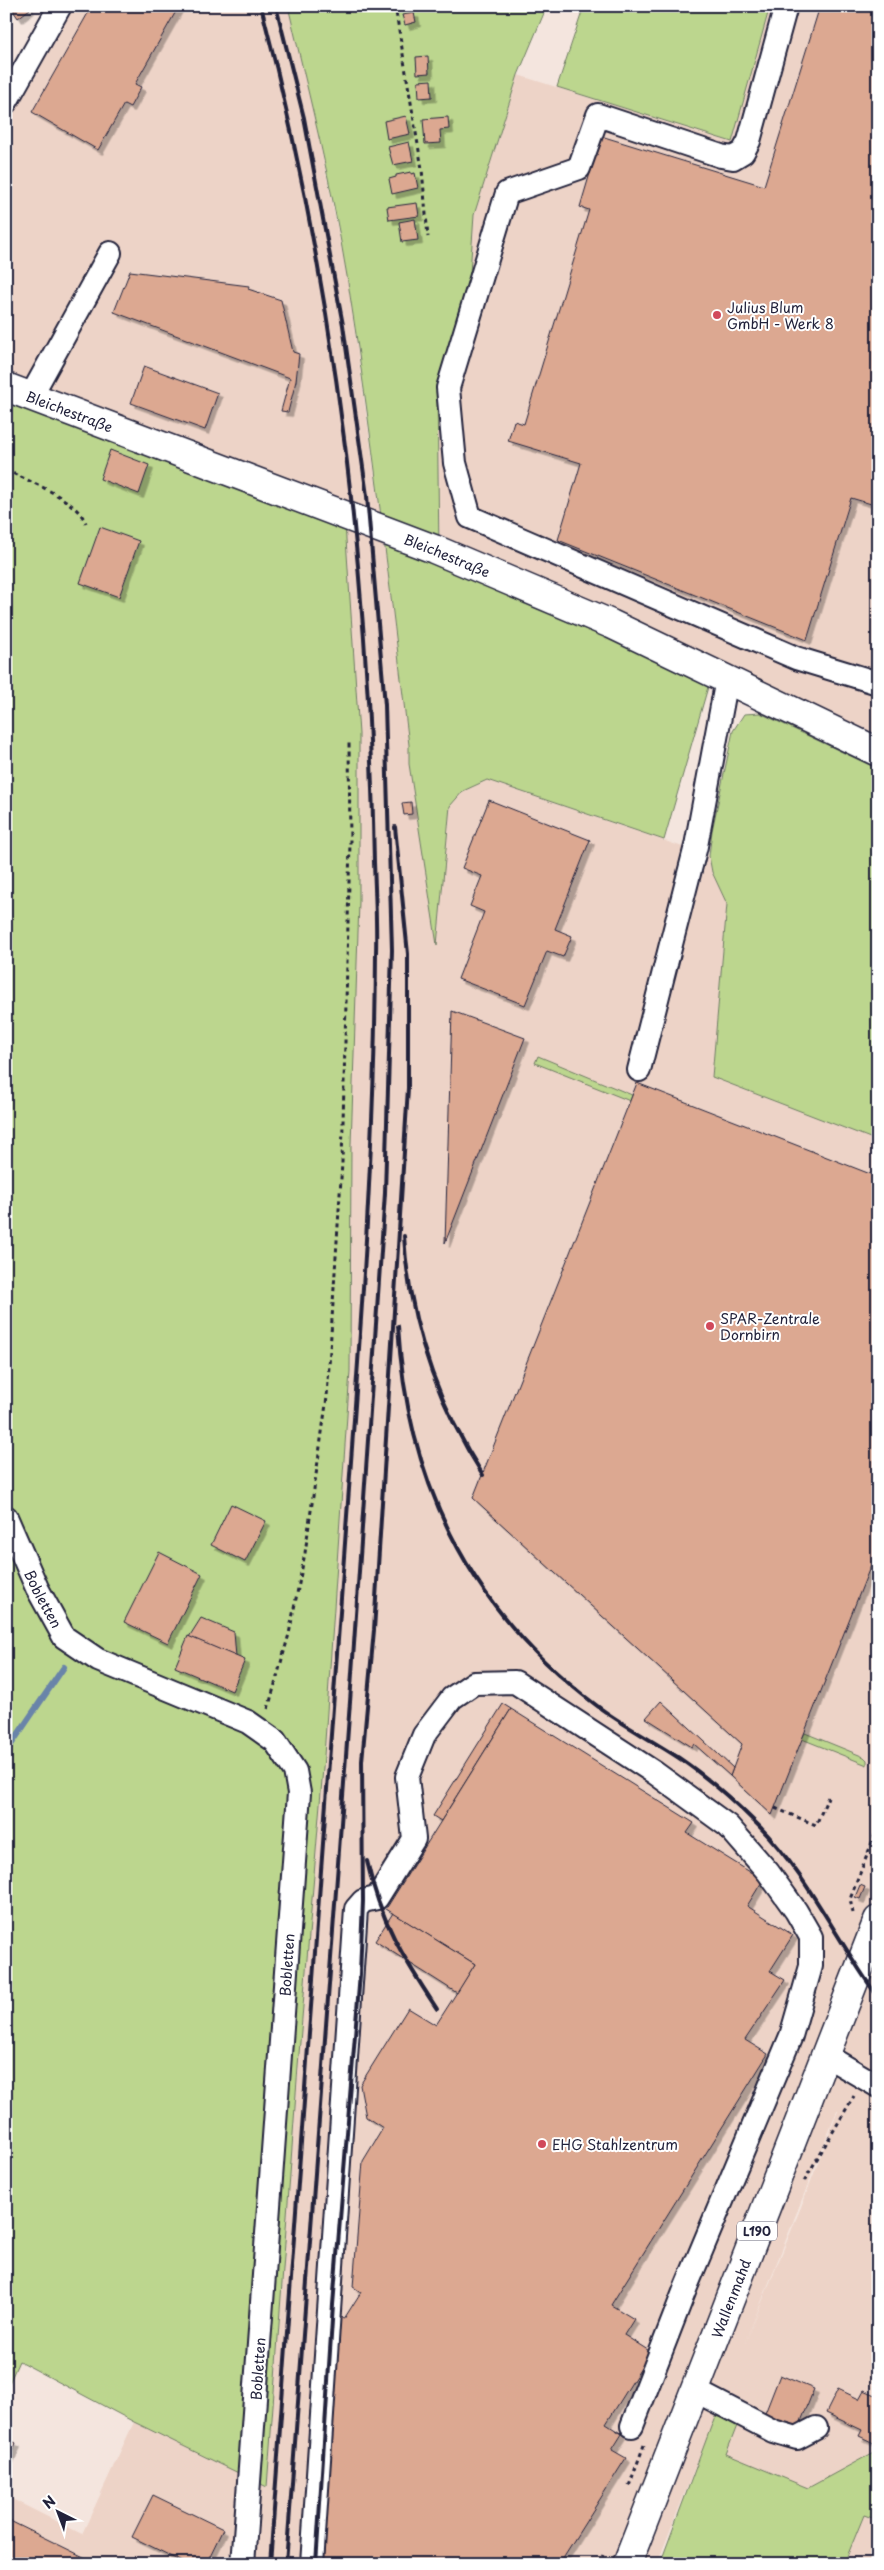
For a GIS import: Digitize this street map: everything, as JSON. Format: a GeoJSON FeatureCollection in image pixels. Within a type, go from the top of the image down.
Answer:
{"type":"FeatureCollection","features":[{"type":"Feature","properties":{"kind":"main road","name":"Bleichestraße"},"geometry":{"type":"LineString","coordinates":[[19,392],[434,549],[611,624],[878,752]]}},
{"type":"Feature","properties":{"kind":"main road","name":"Wallenmahd"},"geometry":{"type":"LineString","coordinates":[[627,2564],[878,1920]]}},
{"type":"Feature","properties":{"kind":"street"},"geometry":{"type":"LineString","coordinates":[[6,102],[60,6]]}},
{"type":"Feature","properties":{"kind":"street"},"geometry":{"type":"LineString","coordinates":[[786,6],[749,141],[738,155],[733,158],[721,156],[598,115],[579,168],[506,193],[448,388],[455,463],[470,517],[796,658],[878,683]]}},
{"type":"Feature","properties":{"kind":"street"},"geometry":{"type":"LineString","coordinates":[[19,392],[110,253]]}},
{"type":"Feature","properties":{"kind":"street"},"geometry":{"type":"LineString","coordinates":[[639,1070],[696,846],[727,679]]}},
{"type":"Feature","properties":{"kind":"street","name":"Bobletten"},"geometry":{"type":"LineString","coordinates":[[6,1517],[37,1588],[64,1637],[98,1660],[248,1722],[275,1742],[295,1771],[300,1793],[243,2564]]}},
{"type":"Feature","properties":{"kind":"street"},"geometry":{"type":"LineString","coordinates":[[312,2564],[356,1909],[364,1901],[377,1898],[414,1839],[407,1777],[424,1735],[452,1698],[474,1683],[515,1682],[655,1773],[728,1826],[768,1872],[796,1910],[811,1937],[811,1966],[791,2036],[686,2287],[632,2426]]}},
{"type":"Feature","properties":{"kind":"street"},"geometry":{"type":"LineString","coordinates":[[825,2054],[878,2086]]}},
{"type":"Feature","properties":{"kind":"street"},"geometry":{"type":"LineString","coordinates":[[694,2390],[773,2431],[797,2438],[816,2428]]}},
{"type":"Feature","properties":{"kind":"path"},"geometry":{"type":"LineString","coordinates":[[395,6],[422,169],[428,237]]}},
{"type":"Feature","properties":{"kind":"path"},"geometry":{"type":"LineString","coordinates":[[6,470],[66,500],[83,514],[86,523]]}},
{"type":"Feature","properties":{"kind":"path"},"geometry":{"type":"LineString","coordinates":[[260,1731],[275,1690],[289,1634],[305,1552],[327,1397],[342,1163],[350,842],[349,742]]}},
{"type":"Feature","properties":{"kind":"path"},"geometry":{"type":"LineString","coordinates":[[775,1808],[816,1825],[828,1797]]}},
{"type":"Feature","properties":{"kind":"path"},"geometry":{"type":"LineString","coordinates":[[875,2058],[878,2048]]}},
{"type":"Feature","properties":{"kind":"shaded area"},"geometry":{"type":"Polygon","coordinates":[[[74,6],[288,6],[316,124],[347,275],[383,534],[409,745],[409,764],[437,942],[450,806],[463,791],[487,780],[709,856],[712,872],[727,903],[712,1077],[878,1141],[878,2564],[660,2564],[701,2452],[657,2564],[6,2564],[6,2496],[82,2534],[134,2422],[267,2486],[298,2066],[324,1756],[350,1371],[351,1145],[6,396],[6,125],[74,6]],[[838,2111],[745,2343],[801,2207],[838,2111]]]}},
{"type":"Feature","properties":{"kind":"shaded area"},"geometry":{"type":"Polygon","coordinates":[[[770,6],[878,6],[878,769],[760,713],[710,680],[439,554],[437,387],[469,288],[474,215],[518,75],[731,142],[770,6]]]}},
{"type":"Feature","properties":{"kind":"green space"},"geometry":{"type":"Polygon","coordinates":[[[288,6],[547,6],[518,75],[474,215],[469,288],[437,387],[439,554],[710,680],[664,840],[487,780],[463,791],[450,806],[437,945],[409,764],[409,745],[380,511],[365,393],[347,276],[327,174],[288,6]]]}},
{"type":"Feature","properties":{"kind":"green space"},"geometry":{"type":"Polygon","coordinates":[[[584,6],[770,6],[732,142],[557,87],[584,6]]]}},
{"type":"Feature","properties":{"kind":"green space"},"geometry":{"type":"Polygon","coordinates":[[[6,396],[345,524],[359,734],[359,902],[351,1145],[350,1371],[324,1756],[298,2066],[267,2487],[134,2422],[19,2361],[6,2390],[6,396]]]}},
{"type":"Feature","properties":{"kind":"green space"},"geometry":{"type":"Polygon","coordinates":[[[760,713],[878,769],[878,1141],[712,1077],[727,904],[712,872],[709,856],[712,831],[733,731],[744,714],[760,713]]]}},
{"type":"Feature","properties":{"kind":"green space"},"geometry":{"type":"Polygon","coordinates":[[[538,1056],[632,1095],[630,1101],[535,1063],[538,1056]]]}},
{"type":"Feature","properties":{"kind":"green space"},"geometry":{"type":"Polygon","coordinates":[[[805,1733],[864,1757],[867,1760],[867,1765],[802,1739],[805,1733]]]}},
{"type":"Feature","properties":{"kind":"green space"},"geometry":{"type":"Polygon","coordinates":[[[715,2416],[738,2423],[726,2454],[808,2488],[878,2450],[878,2520],[864,2515],[844,2564],[660,2564],[715,2416]]]}},
{"type":"Feature","properties":{"kind":"building"},"geometry":{"type":"Polygon","coordinates":[[[10,6],[28,6],[30,9],[18,18],[10,6]]]}},
{"type":"Feature","properties":{"kind":"building"},"geometry":{"type":"Polygon","coordinates":[[[92,6],[179,6],[135,84],[141,87],[130,107],[124,104],[98,150],[32,112],[92,6]]]}},
{"type":"Feature","properties":{"kind":"building","name":"Julius Blum GmbH - Werk 8"},"geometry":{"type":"Polygon","coordinates":[[[820,6],[878,6],[878,506],[851,498],[807,640],[558,540],[581,463],[508,441],[514,421],[524,424],[589,210],[580,207],[601,136],[764,186],[820,6]]]}},
{"type":"Feature","properties":{"kind":"building"},"geometry":{"type":"Polygon","coordinates":[[[414,13],[416,22],[405,25],[402,15],[414,13]]]}},
{"type":"Feature","properties":{"kind":"building"},"geometry":{"type":"Polygon","coordinates":[[[428,56],[429,73],[417,74],[416,57],[428,56]]]}},
{"type":"Feature","properties":{"kind":"building"},"geometry":{"type":"Polygon","coordinates":[[[431,80],[432,97],[419,98],[418,81],[431,80]]]}},
{"type":"Feature","properties":{"kind":"building"},"geometry":{"type":"Polygon","coordinates":[[[406,116],[410,134],[387,139],[384,121],[406,116]]]}},
{"type":"Feature","properties":{"kind":"building"},"geometry":{"type":"Polygon","coordinates":[[[448,117],[449,129],[440,130],[441,143],[425,144],[423,119],[448,117]]]}},
{"type":"Feature","properties":{"kind":"building"},"geometry":{"type":"Polygon","coordinates":[[[409,142],[413,161],[393,165],[388,147],[409,142]]]}},
{"type":"Feature","properties":{"kind":"building"},"geometry":{"type":"Polygon","coordinates":[[[411,172],[411,174],[415,173],[418,188],[392,194],[389,179],[396,177],[396,175],[411,172]]]}},
{"type":"Feature","properties":{"kind":"building"},"geometry":{"type":"Polygon","coordinates":[[[417,203],[419,216],[389,220],[387,207],[417,203]]]}},
{"type":"Feature","properties":{"kind":"building"},"geometry":{"type":"Polygon","coordinates":[[[415,219],[418,240],[402,242],[399,222],[415,219]]]}},
{"type":"Feature","properties":{"kind":"building"},"geometry":{"type":"Polygon","coordinates":[[[130,271],[249,286],[248,289],[281,300],[293,352],[299,354],[296,381],[288,412],[281,411],[290,378],[114,312],[130,271]]]}},
{"type":"Feature","properties":{"kind":"building"},"geometry":{"type":"Polygon","coordinates":[[[144,366],[218,393],[205,430],[131,403],[144,366]]]}},
{"type":"Feature","properties":{"kind":"building"},"geometry":{"type":"Polygon","coordinates":[[[110,450],[149,465],[139,494],[100,479],[110,450]]]}},
{"type":"Feature","properties":{"kind":"building"},"geometry":{"type":"Polygon","coordinates":[[[100,527],[139,541],[119,597],[80,583],[100,527]]]}},
{"type":"Feature","properties":{"kind":"building"},"geometry":{"type":"Polygon","coordinates":[[[489,800],[590,840],[555,929],[572,936],[563,957],[547,951],[525,1005],[458,979],[484,912],[470,906],[482,876],[462,868],[489,800]]]}},
{"type":"Feature","properties":{"kind":"building"},"geometry":{"type":"Polygon","coordinates":[[[411,802],[412,814],[404,815],[402,803],[411,802]]]}},
{"type":"Feature","properties":{"kind":"building"},"geometry":{"type":"Polygon","coordinates":[[[452,1011],[525,1038],[445,1243],[452,1011]]]}},
{"type":"Feature","properties":{"kind":"building","name":"SPAR-Zentrale Dornbirn"},"geometry":{"type":"Polygon","coordinates":[[[637,1083],[878,1177],[878,1547],[772,1815],[730,1776],[742,1744],[473,1498],[637,1083]]]}},
{"type":"Feature","properties":{"kind":"building"},"geometry":{"type":"Polygon","coordinates":[[[231,1504],[266,1521],[245,1562],[211,1545],[231,1504]]]}},
{"type":"Feature","properties":{"kind":"building"},"geometry":{"type":"Polygon","coordinates":[[[159,1552],[202,1574],[168,1643],[124,1622],[159,1552]]]}},
{"type":"Feature","properties":{"kind":"building"},"geometry":{"type":"Polygon","coordinates":[[[201,1618],[234,1632],[236,1657],[189,1637],[201,1618]]]}},
{"type":"Feature","properties":{"kind":"building"},"geometry":{"type":"Polygon","coordinates":[[[188,1636],[245,1660],[232,1691],[175,1667],[188,1636]]]}},
{"type":"Feature","properties":{"kind":"building"},"geometry":{"type":"Polygon","coordinates":[[[661,1701],[733,1768],[730,1776],[694,1744],[692,1747],[646,1718],[661,1701]]]}},
{"type":"Feature","properties":{"kind":"building"},"geometry":{"type":"Polygon","coordinates":[[[503,1704],[511,1709],[441,1821],[433,1816],[503,1704]]]}},
{"type":"Feature","properties":{"kind":"building","name":"EHG Stahlzentrum"},"geometry":{"type":"Polygon","coordinates":[[[511,1709],[694,1823],[687,1833],[763,1880],[747,1906],[793,1935],[770,1971],[785,1980],[745,2040],[768,2054],[611,2305],[634,2319],[624,2335],[651,2352],[606,2424],[622,2434],[612,2450],[626,2458],[559,2564],[324,2564],[338,2316],[344,2319],[361,2292],[353,2287],[363,2161],[383,2128],[366,2117],[360,2085],[408,2008],[436,2025],[475,1964],[386,1909],[511,1709]]]}},
{"type":"Feature","properties":{"kind":"building"},"geometry":{"type":"Polygon","coordinates":[[[860,1885],[865,1887],[860,1899],[855,1897],[860,1885]]]}},
{"type":"Feature","properties":{"kind":"building"},"geometry":{"type":"Polygon","coordinates":[[[393,1913],[475,1964],[457,1993],[375,1941],[393,1913]]]}},
{"type":"Feature","properties":{"kind":"building"},"geometry":{"type":"Polygon","coordinates":[[[780,2375],[814,2389],[798,2429],[764,2416],[780,2375]]]}},
{"type":"Feature","properties":{"kind":"building"},"geometry":{"type":"Polygon","coordinates":[[[838,2389],[859,2399],[864,2390],[878,2396],[878,2445],[859,2436],[862,2430],[826,2413],[838,2389]]]}},
{"type":"Feature","properties":{"kind":"building"},"geometry":{"type":"Polygon","coordinates":[[[6,2438],[16,2443],[6,2464],[6,2438]]]}},
{"type":"Feature","properties":{"kind":"building"},"geometry":{"type":"Polygon","coordinates":[[[153,2495],[223,2529],[206,2564],[187,2564],[132,2537],[153,2495]]]}},
{"type":"Feature","properties":{"kind":"building"},"geometry":{"type":"Polygon","coordinates":[[[6,2519],[98,2564],[6,2564],[6,2519]]]}},
{"type":"Feature","properties":{"kind":"waterway"},"geometry":{"type":"LineString","coordinates":[[6,1752],[64,1667]]}},
{"type":"Feature","properties":{"kind":"railway"},"geometry":{"type":"LineString","coordinates":[[261,6],[287,111],[309,217],[328,324],[343,431],[355,538],[364,646],[371,754],[376,930],[375,1032],[369,1190],[359,1348],[270,2564]]}},
{"type":"Feature","properties":{"kind":"railway"},"geometry":{"type":"LineString","coordinates":[[276,6],[304,118],[343,325],[367,496],[385,705],[392,950],[385,1193],[350,1702],[286,2564]]}},
{"type":"Feature","properties":{"kind":"railway"},"geometry":{"type":"LineString","coordinates":[[316,2564],[333,2305],[360,1974],[363,1901],[362,1761],[374,1630],[408,1088],[408,954],[395,827]]}},
{"type":"Feature","properties":{"kind":"railway"},"geometry":{"type":"LineString","coordinates":[[404,1236],[412,1300],[428,1360],[452,1419],[483,1475]]}},
{"type":"Feature","properties":{"kind":"railway"},"geometry":{"type":"LineString","coordinates":[[398,1326],[404,1383],[415,1438],[431,1490],[453,1539],[480,1585],[513,1628],[552,1668],[596,1705],[700,1773],[758,1825],[776,1844],[807,1886],[878,1997]]}},
{"type":"Feature","properties":{"kind":"railway"},"geometry":{"type":"LineString","coordinates":[[367,1861],[372,1883],[394,1939],[437,2009]]}},
{"type":"Feature","properties":{"kind":"place","name":"Julius Blum GmbH - Werk 8"},"geometry":{"type":"Point","coordinates":[717,315]}},
{"type":"Feature","properties":{"kind":"place","name":"SPAR-Zentrale Dornbirn"},"geometry":{"type":"Point","coordinates":[710,1326]}},
{"type":"Feature","properties":{"kind":"place","name":"EHG Stahlzentrum"},"geometry":{"type":"Point","coordinates":[542,2144]}}]}
